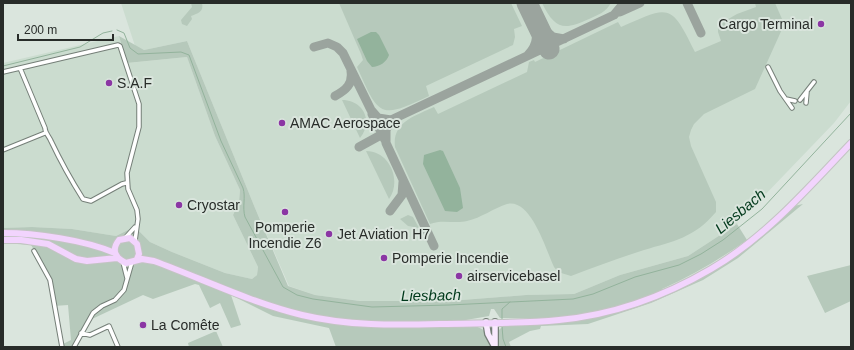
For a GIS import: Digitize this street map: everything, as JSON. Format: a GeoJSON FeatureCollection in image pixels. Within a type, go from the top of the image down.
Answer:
{"type":"FeatureCollection","features":[{"type":"Feature","properties":{"kind":"main road"},"geometry":{"type":"LineString","coordinates":[[3,233],[95,245],[116,244],[126,238],[135,241],[139,250],[154,261],[281,309],[304,316],[367,324],[559,320],[598,314],[639,302],[677,287],[712,268],[765,230],[851,143]]}},
{"type":"Feature","properties":{"kind":"main road"},"geometry":{"type":"LineString","coordinates":[[3,240],[21,240],[48,244],[76,259],[87,261],[118,258],[154,261]]}},
{"type":"Feature","properties":{"kind":"main road"},"geometry":{"type":"LineString","coordinates":[[116,244],[118,258]]}},
{"type":"Feature","properties":{"kind":"main road"},"geometry":{"type":"LineString","coordinates":[[95,245],[118,258]]}},
{"type":"Feature","properties":{"kind":"main road"},"geometry":{"type":"LineString","coordinates":[[134,260],[139,250]]}},
{"type":"Feature","properties":{"kind":"street"},"geometry":{"type":"LineString","coordinates":[[3,72],[118,45],[139,104],[140,127],[127,173],[126,183],[137,210],[138,219],[135,241]]}},
{"type":"Feature","properties":{"kind":"street"},"geometry":{"type":"LineString","coordinates":[[768,67],[780,91],[792,108]]}},
{"type":"Feature","properties":{"kind":"street"},"geometry":{"type":"LineString","coordinates":[[20,68],[46,133],[63,167],[83,199],[90,201],[126,183]]}},
{"type":"Feature","properties":{"kind":"street"},"geometry":{"type":"LineString","coordinates":[[800,100],[814,82]]}},
{"type":"Feature","properties":{"kind":"street"},"geometry":{"type":"LineString","coordinates":[[806,103],[807,91]]}},
{"type":"Feature","properties":{"kind":"street"},"geometry":{"type":"LineString","coordinates":[[786,100],[795,101]]}},
{"type":"Feature","properties":{"kind":"street"},"geometry":{"type":"LineString","coordinates":[[3,150],[46,133]]}},
{"type":"Feature","properties":{"kind":"street"},"geometry":{"type":"LineString","coordinates":[[126,238],[136,226]]}},
{"type":"Feature","properties":{"kind":"street"},"geometry":{"type":"LineString","coordinates":[[34,251],[50,280],[62,347]]}},
{"type":"Feature","properties":{"kind":"street"},"geometry":{"type":"LineString","coordinates":[[118,258],[127,279]]}},
{"type":"Feature","properties":{"kind":"street"},"geometry":{"type":"LineString","coordinates":[[74,347],[81,333],[97,309],[120,295],[124,290],[134,260]]}},
{"type":"Feature","properties":{"kind":"street"},"geometry":{"type":"LineString","coordinates":[[486,322],[488,334],[495,347]]}},
{"type":"Feature","properties":{"kind":"street"},"geometry":{"type":"LineString","coordinates":[[495,347],[499,322]]}},
{"type":"Feature","properties":{"kind":"street"},"geometry":{"type":"LineString","coordinates":[[81,333],[90,334],[109,326],[118,347]]}},
{"type":"Feature","properties":{"kind":"shaded area"},"geometry":{"type":"Polygon","coordinates":[[[121,3],[851,3],[851,101],[834,123],[737,224],[688,256],[620,275],[574,294],[526,295],[449,301],[361,301],[315,295],[289,286],[255,208],[187,41],[144,50],[135,46],[121,3]]]}},
{"type":"Feature","properties":{"kind":"shaded area"},"geometry":{"type":"Polygon","coordinates":[[[191,3],[202,3],[202,8],[200,12],[191,16],[192,19],[187,26],[182,24],[181,20],[192,7],[191,3]]]}},
{"type":"Feature","properties":{"kind":"shaded area"},"geometry":{"type":"Polygon","coordinates":[[[339,3],[511,3],[522,26],[514,29],[515,37],[513,45],[426,86],[429,96],[400,108],[390,110],[382,109],[370,96],[357,67],[363,60],[339,3]]]}},
{"type":"Feature","properties":{"kind":"shaded area"},"geometry":{"type":"Polygon","coordinates":[[[542,3],[611,3],[607,9],[599,15],[580,23],[566,26],[556,23],[551,18],[542,3]]]}},
{"type":"Feature","properties":{"kind":"shaded area"},"geometry":{"type":"Polygon","coordinates":[[[755,3],[775,3],[782,19],[783,27],[755,89],[704,114],[694,124],[691,130],[689,137],[691,146],[716,202],[716,212],[700,228],[674,241],[625,256],[571,276],[558,272],[554,267],[542,238],[530,217],[516,204],[507,204],[467,221],[439,222],[430,224],[395,147],[397,131],[406,121],[434,107],[438,114],[527,72],[529,62],[534,60],[535,62],[618,22],[621,27],[650,15],[660,12],[667,13],[674,17],[680,24],[695,52],[721,41],[718,32],[718,25],[737,14],[756,7],[755,3]]]}},
{"type":"Feature","properties":{"kind":"shaded area"},"geometry":{"type":"Polygon","coordinates":[[[371,32],[376,32],[379,35],[389,55],[382,64],[372,67],[367,61],[357,39],[371,32]]]}},
{"type":"Feature","properties":{"kind":"shaded area"},"geometry":{"type":"Polygon","coordinates":[[[119,36],[128,63],[187,57],[215,136],[240,190],[239,202],[233,215],[258,267],[257,275],[252,279],[225,273],[172,252],[150,242],[139,231],[130,229],[116,236],[72,229],[32,227],[3,228],[3,63],[119,36]]]}},
{"type":"Feature","properties":{"kind":"shaded area"},"geometry":{"type":"Polygon","coordinates":[[[119,36],[144,50],[187,41],[288,286],[315,295],[360,301],[449,301],[526,295],[574,294],[620,275],[688,256],[737,224],[747,240],[706,267],[662,289],[662,291],[611,308],[559,318],[500,318],[494,309],[491,309],[489,316],[466,320],[466,326],[473,326],[484,330],[492,347],[336,347],[329,328],[273,316],[231,295],[241,325],[231,328],[220,303],[210,308],[199,285],[195,284],[153,299],[143,295],[92,319],[77,347],[63,347],[63,344],[71,340],[68,305],[54,306],[50,275],[31,245],[3,243],[3,228],[32,227],[72,229],[116,236],[130,229],[139,231],[150,242],[225,273],[252,279],[257,275],[258,267],[233,215],[239,202],[240,190],[215,136],[187,57],[127,63],[119,36]]]}},
{"type":"Feature","properties":{"kind":"shaded area"},"geometry":{"type":"Polygon","coordinates":[[[342,100],[356,104],[364,113],[366,125],[360,138],[342,100]]]}},
{"type":"Feature","properties":{"kind":"shaded area"},"geometry":{"type":"Polygon","coordinates":[[[440,150],[443,151],[460,188],[463,208],[457,212],[445,211],[423,164],[424,155],[440,150]]]}},
{"type":"Feature","properties":{"kind":"shaded area"},"geometry":{"type":"Polygon","coordinates":[[[366,151],[374,152],[382,156],[391,168],[394,176],[394,184],[393,192],[389,199],[366,151]]]}},
{"type":"Feature","properties":{"kind":"shaded area"},"geometry":{"type":"Polygon","coordinates":[[[803,204],[738,258],[703,280],[651,303],[588,324],[541,326],[540,329],[530,331],[509,342],[511,347],[498,347],[497,332],[503,326],[551,324],[589,318],[694,281],[794,206],[803,204]]]}},
{"type":"Feature","properties":{"kind":"shaded area"},"geometry":{"type":"Polygon","coordinates":[[[408,215],[413,217],[419,228],[408,226],[400,219],[408,215]]]}},
{"type":"Feature","properties":{"kind":"shaded area"},"geometry":{"type":"Polygon","coordinates":[[[851,265],[851,301],[825,313],[807,276],[851,265]]]}},
{"type":"Feature","properties":{"kind":"shaded area"},"geometry":{"type":"Polygon","coordinates":[[[216,331],[223,347],[189,347],[188,343],[216,331]]]}},
{"type":"Feature","properties":{"kind":"waterway","name":"Liesbach"},"geometry":{"type":"LineString","coordinates":[[117,30],[124,33],[130,48],[138,54],[181,52],[189,55],[221,141],[243,188],[245,217],[283,287],[297,295],[313,299],[372,307],[573,299],[593,294],[635,277],[679,265],[701,254],[723,240],[762,209],[851,113]]}},
{"type":"Feature","properties":{"kind":"waterway","name":"Liesbach"},"geometry":{"type":"LineString","coordinates":[[3,66],[80,47],[103,33],[112,31]]}},
{"type":"Feature","properties":{"kind":"waterway"},"geometry":{"type":"LineString","coordinates":[[502,321],[502,309],[510,302]]}},
{"type":"Feature","properties":{"kind":"waterway"},"geometry":{"type":"LineString","coordinates":[[502,326],[503,339],[506,347]]}},
{"type":"Feature","properties":{"kind":"taxiway"},"geometry":{"type":"LineString","coordinates":[[314,47],[328,43],[337,47],[343,53],[371,110],[378,118],[391,120],[614,15],[624,3]]}},
{"type":"Feature","properties":{"kind":"taxiway"},"geometry":{"type":"LineString","coordinates":[[620,12],[640,3]]}},
{"type":"Feature","properties":{"kind":"taxiway"},"geometry":{"type":"LineString","coordinates":[[687,3],[701,33]]}},
{"type":"Feature","properties":{"kind":"taxiway"},"geometry":{"type":"LineString","coordinates":[[528,55],[532,51],[536,42],[537,32],[533,17]]}},
{"type":"Feature","properties":{"kind":"taxiway"},"geometry":{"type":"LineString","coordinates":[[535,21],[553,37],[564,39]]}},
{"type":"Feature","properties":{"kind":"taxiway"},"geometry":{"type":"LineString","coordinates":[[335,96],[350,83],[351,71]]}},
{"type":"Feature","properties":{"kind":"taxiway"},"geometry":{"type":"LineString","coordinates":[[372,114],[385,140]]}},
{"type":"Feature","properties":{"kind":"taxiway"},"geometry":{"type":"LineString","coordinates":[[395,119],[386,129],[386,143],[434,246]]}},
{"type":"Feature","properties":{"kind":"taxiway"},"geometry":{"type":"LineString","coordinates":[[359,147],[379,136],[385,130]]}},
{"type":"Feature","properties":{"kind":"taxiway"},"geometry":{"type":"LineString","coordinates":[[390,211],[402,195],[403,182]]}},
{"type":"Feature","properties":{"kind":"runway"},"geometry":{"type":"LineString","coordinates":[[527,3],[549,49]]}},
{"type":"Feature","properties":{"kind":"place","name":"Cargo Terminal"},"geometry":{"type":"Point","coordinates":[821,24]}},
{"type":"Feature","properties":{"kind":"place","name":"S.A.F"},"geometry":{"type":"Point","coordinates":[109,83]}},
{"type":"Feature","properties":{"kind":"place","name":"AMAC Aerospace"},"geometry":{"type":"Point","coordinates":[282,123]}},
{"type":"Feature","properties":{"kind":"place","name":"Cryostar"},"geometry":{"type":"Point","coordinates":[179,205]}},
{"type":"Feature","properties":{"kind":"place","name":"Pomperie Incendie Z6"},"geometry":{"type":"Point","coordinates":[285,212]}},
{"type":"Feature","properties":{"kind":"place","name":"Jet Aviation H7"},"geometry":{"type":"Point","coordinates":[329,234]}},
{"type":"Feature","properties":{"kind":"place","name":"Pomperie Incendie"},"geometry":{"type":"Point","coordinates":[384,258]}},
{"type":"Feature","properties":{"kind":"place","name":"airservicebasel"},"geometry":{"type":"Point","coordinates":[459,276]}},
{"type":"Feature","properties":{"kind":"place","name":"La Comête"},"geometry":{"type":"Point","coordinates":[143,325]}}]}
